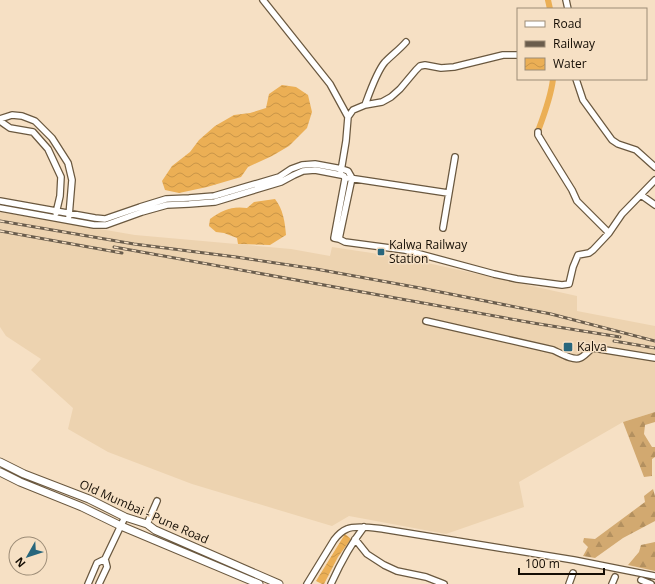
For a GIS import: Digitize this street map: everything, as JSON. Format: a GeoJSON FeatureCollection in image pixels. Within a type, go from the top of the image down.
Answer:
{"type":"FeatureCollection","features":[{"type":"Feature","properties":{"kind":"main road","name":"Old Mumbai - Pune Road"},"geometry":{"type":"LineString","coordinates":[[0,462],[24,474],[88,499],[125,517],[147,524],[155,530],[279,584]]}},
{"type":"Feature","properties":{"kind":"main road","name":"Old Mumbai - Pune Road"},"geometry":{"type":"LineString","coordinates":[[0,472],[20,482],[82,506],[121,526],[259,584]]}},
{"type":"Feature","properties":{"kind":"main road"},"geometry":{"type":"LineString","coordinates":[[20,482],[24,474]]}},
{"type":"Feature","properties":{"kind":"street"},"geometry":{"type":"LineString","coordinates":[[263,0],[330,84],[348,117]]}},
{"type":"Feature","properties":{"kind":"street"},"geometry":{"type":"LineString","coordinates":[[364,105],[385,63],[406,42]]}},
{"type":"Feature","properties":{"kind":"street"},"geometry":{"type":"LineString","coordinates":[[336,238],[348,117],[353,110],[364,105],[382,102],[391,98],[420,66],[425,65],[441,68],[454,67],[503,55],[517,54]]}},
{"type":"Feature","properties":{"kind":"street"},"geometry":{"type":"LineString","coordinates":[[576,80],[583,100],[612,140],[618,144],[636,150],[655,167]]}},
{"type":"Feature","properties":{"kind":"street"},"geometry":{"type":"LineString","coordinates":[[56,218],[60,196],[61,177],[48,149],[33,132],[10,128],[0,120],[12,115],[22,116],[35,121],[52,138],[68,163],[72,180],[69,220]]}},
{"type":"Feature","properties":{"kind":"street"},"geometry":{"type":"LineString","coordinates":[[538,132],[538,135],[572,190],[577,201],[608,233]]}},
{"type":"Feature","properties":{"kind":"street"},"geometry":{"type":"LineString","coordinates":[[443,228],[455,157]]}},
{"type":"Feature","properties":{"kind":"street"},"geometry":{"type":"LineString","coordinates":[[0,201],[95,218],[115,219],[168,205],[215,202],[281,182],[303,171],[315,170],[343,174],[352,178],[448,194]]}},
{"type":"Feature","properties":{"kind":"street"},"geometry":{"type":"LineString","coordinates":[[336,238],[352,178],[348,171],[343,174]]}},
{"type":"Feature","properties":{"kind":"street"},"geometry":{"type":"LineString","coordinates":[[336,238],[345,242],[405,250],[494,274],[562,285],[569,284],[573,267],[578,255],[589,253],[608,233],[622,214],[655,180]]}},
{"type":"Feature","properties":{"kind":"street"},"geometry":{"type":"LineString","coordinates":[[641,195],[655,205]]}},
{"type":"Feature","properties":{"kind":"street"},"geometry":{"type":"LineString","coordinates":[[0,208],[94,224],[106,225],[115,219]]}},
{"type":"Feature","properties":{"kind":"street"},"geometry":{"type":"LineString","coordinates":[[426,321],[553,350],[576,359],[581,358],[593,348],[655,358]]}},
{"type":"Feature","properties":{"kind":"street"},"geometry":{"type":"LineString","coordinates":[[147,524],[157,501]]}},
{"type":"Feature","properties":{"kind":"street"},"geometry":{"type":"LineString","coordinates":[[99,584],[107,567],[105,559],[125,517]]}},
{"type":"Feature","properties":{"kind":"street"},"geometry":{"type":"LineString","coordinates":[[331,584],[341,562],[364,527]]}},
{"type":"Feature","properties":{"kind":"street"},"geometry":{"type":"LineString","coordinates":[[306,584],[339,534],[347,529],[364,527],[574,560],[655,576]]}},
{"type":"Feature","properties":{"kind":"street"},"geometry":{"type":"LineString","coordinates":[[355,539],[367,554],[384,565],[397,571],[426,577],[444,584]]}},
{"type":"Feature","properties":{"kind":"street"},"geometry":{"type":"LineString","coordinates":[[88,584],[97,562],[105,559]]}},
{"type":"Feature","properties":{"kind":"street"},"geometry":{"type":"LineString","coordinates":[[568,584],[573,573]]}},
{"type":"Feature","properties":{"kind":"street"},"geometry":{"type":"LineString","coordinates":[[612,584],[615,577]]}},
{"type":"Feature","properties":{"kind":"street"},"geometry":{"type":"LineString","coordinates":[[641,580],[651,584]]}},
{"type":"Feature","properties":{"kind":"shaded area"},"geometry":{"type":"Polygon","coordinates":[[[0,212],[135,235],[291,249],[330,256],[332,247],[405,258],[577,296],[577,311],[655,326],[655,412],[623,422],[519,482],[524,507],[446,534],[349,516],[332,526],[192,484],[108,452],[68,429],[73,408],[31,370],[41,359],[6,336],[0,327],[0,212]]]}},
{"type":"Feature","properties":{"kind":"green space"},"geometry":{"type":"Polygon","coordinates":[[[655,412],[655,422],[645,425],[644,434],[652,447],[655,447],[655,457],[652,459],[652,476],[644,477],[623,422],[655,412]]]}},
{"type":"Feature","properties":{"kind":"green space"},"geometry":{"type":"Polygon","coordinates":[[[653,489],[655,496],[655,521],[623,538],[595,558],[583,556],[588,547],[583,542],[584,538],[595,539],[645,502],[644,496],[653,489]]]}},
{"type":"Feature","properties":{"kind":"green space"},"geometry":{"type":"Polygon","coordinates":[[[655,542],[655,571],[628,565],[639,552],[641,545],[655,542]]]}},
{"type":"Feature","properties":{"kind":"water"},"geometry":{"type":"Polygon","coordinates":[[[282,85],[296,87],[308,95],[312,112],[307,128],[289,146],[248,167],[241,177],[179,193],[165,190],[162,181],[172,166],[190,152],[199,140],[215,126],[234,115],[250,113],[266,108],[269,94],[282,85]]]}},
{"type":"Feature","properties":{"kind":"water"},"geometry":{"type":"Polygon","coordinates":[[[275,199],[283,216],[286,235],[270,245],[238,244],[237,238],[224,233],[216,232],[209,226],[210,219],[223,211],[232,208],[247,208],[254,202],[275,199]]]}},
{"type":"Feature","properties":{"kind":"water"},"geometry":{"type":"Polygon","coordinates":[[[345,534],[351,539],[338,557],[324,584],[316,581],[345,534]]]}},
{"type":"Feature","properties":{"kind":"waterway"},"geometry":{"type":"LineString","coordinates":[[548,0],[550,8]]}},
{"type":"Feature","properties":{"kind":"waterway"},"geometry":{"type":"LineString","coordinates":[[538,131],[549,99],[553,80]]}},
{"type":"Feature","properties":{"kind":"railway"},"geometry":{"type":"LineString","coordinates":[[0,221],[134,244],[316,269],[420,288],[551,314],[655,341]]}},
{"type":"Feature","properties":{"kind":"railway"},"geometry":{"type":"LineString","coordinates":[[0,231],[122,253]]}},
{"type":"Feature","properties":{"kind":"railway"},"geometry":{"type":"LineString","coordinates":[[114,247],[533,323],[620,337]]}},
{"type":"Feature","properties":{"kind":"railway"},"geometry":{"type":"LineString","coordinates":[[614,341],[655,348]]}},
{"type":"Feature","properties":{"kind":"place","name":"Kalwa Railway Station"},"geometry":{"type":"Point","coordinates":[381,252]}},
{"type":"Feature","properties":{"kind":"place","name":"Kalva"},"geometry":{"type":"Point","coordinates":[568,347]}}]}
